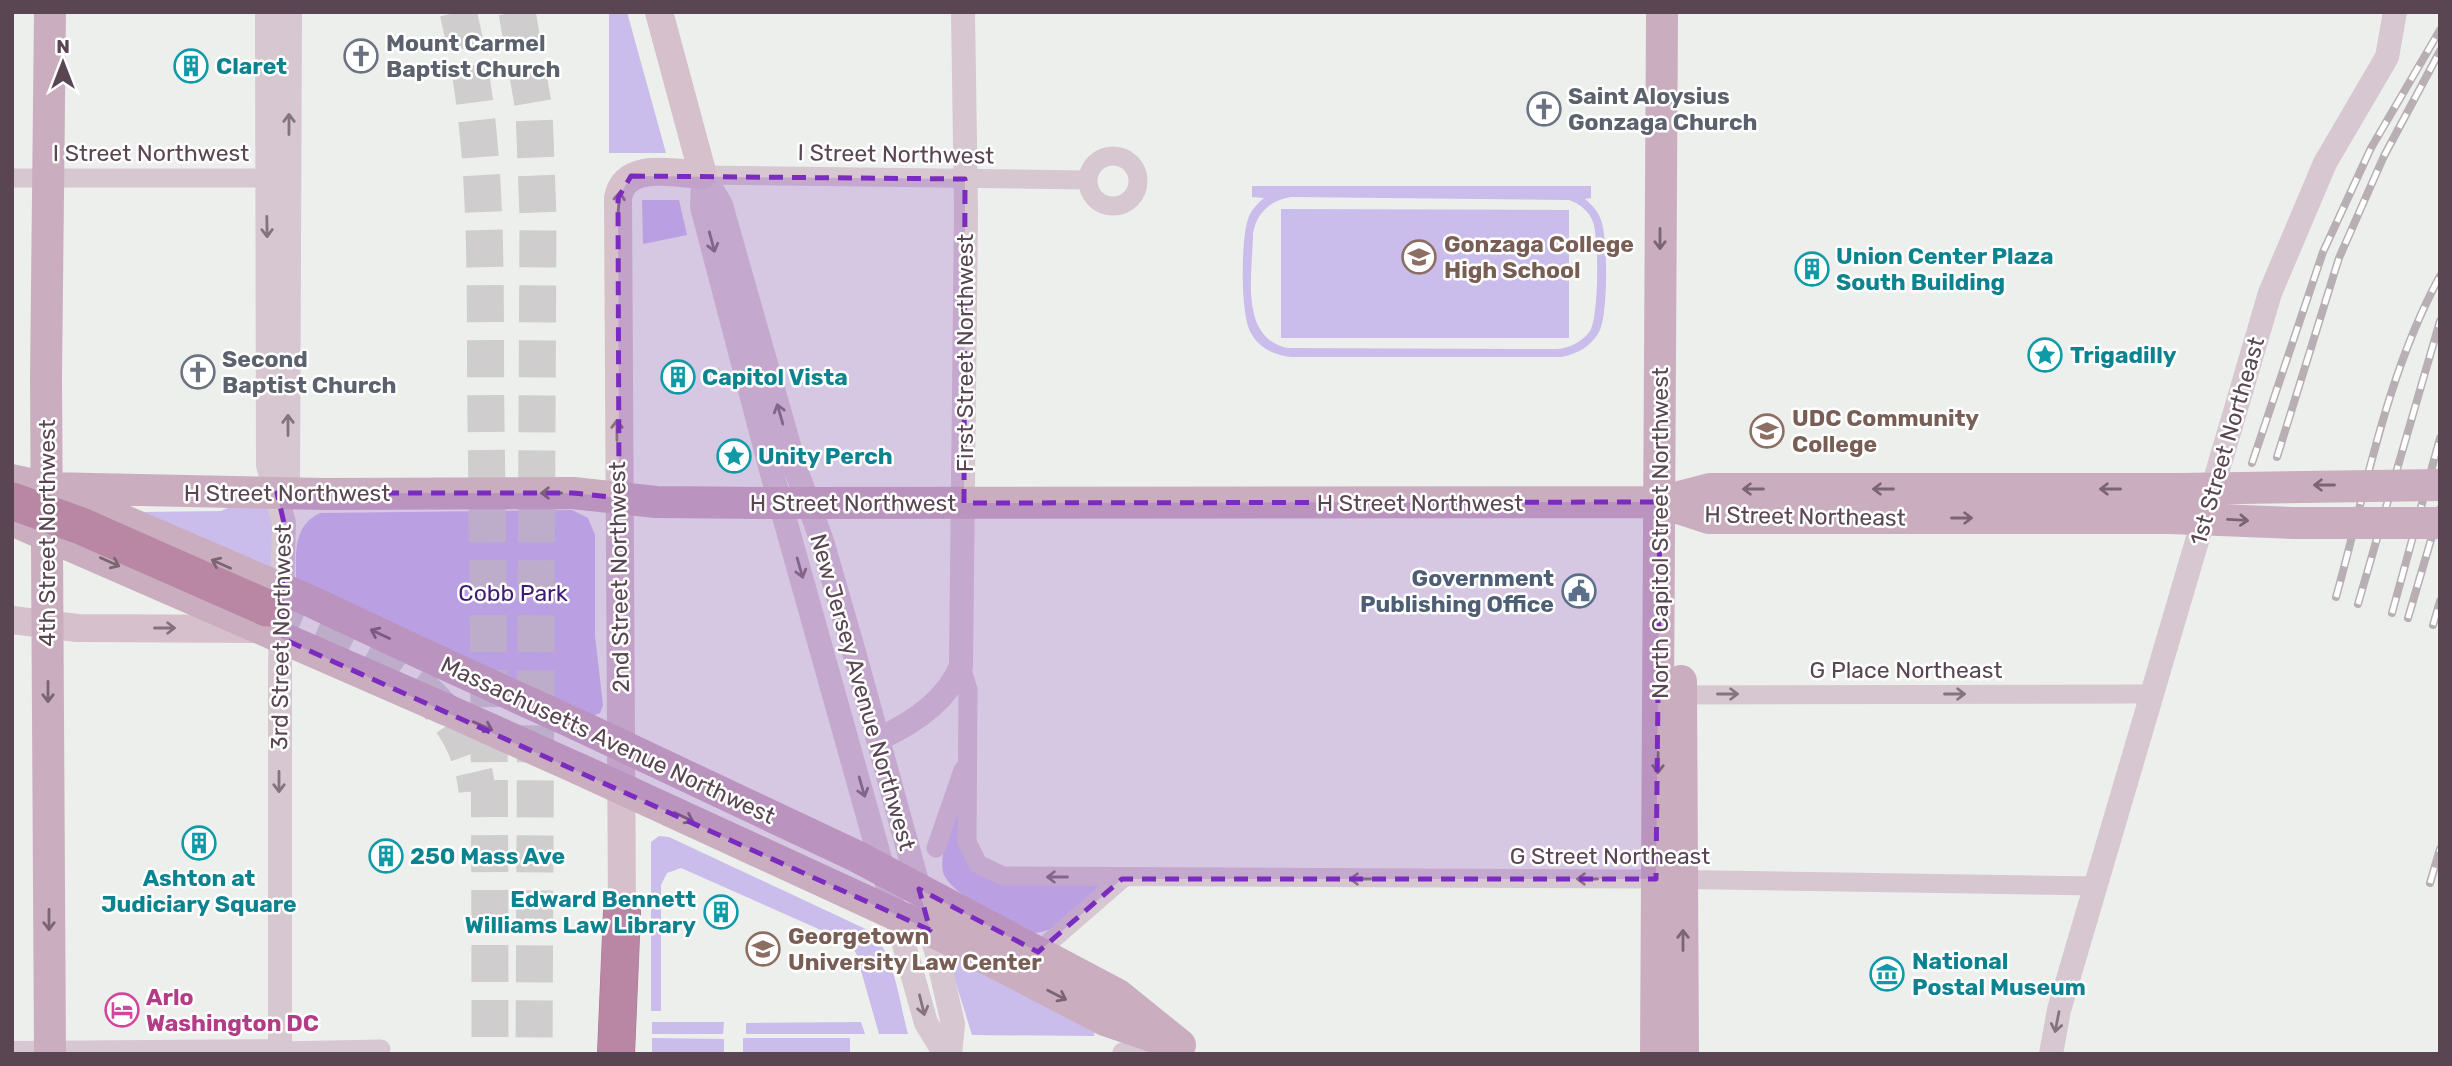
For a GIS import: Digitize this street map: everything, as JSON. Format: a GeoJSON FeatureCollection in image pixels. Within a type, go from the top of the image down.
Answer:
{"type":"FeatureCollection","features":[{"type":"Feature","properties":{"kind":"highway"},"geometry":{"type":"LineString","coordinates":[[12,501],[48,512],[273,616]]}},
{"type":"Feature","properties":{"kind":"highway"},"geometry":{"type":"LineString","coordinates":[[616,1054],[622,912]]}},
{"type":"Feature","properties":{"kind":"main road","name":"4th Street Northwest"},"geometry":{"type":"LineString","coordinates":[[50,12],[50,1053]]}},
{"type":"Feature","properties":{"kind":"main road","name":"New Jersey Avenue Northwest"},"geometry":{"type":"LineString","coordinates":[[659,12],[703,176]]}},
{"type":"Feature","properties":{"kind":"main road","name":"North Capitol Street Northwest"},"geometry":{"type":"LineString","coordinates":[[1662,12],[1675,503],[1670,695],[1670,1000]]}},
{"type":"Feature","properties":{"kind":"main road"},"geometry":{"type":"LineString","coordinates":[[1671,349],[1682,12]]}},
{"type":"Feature","properties":{"kind":"main road","name":"2nd Street Northwest"},"geometry":{"type":"LineString","coordinates":[[622,912],[619,192],[628,179],[637,173],[703,176]]}},
{"type":"Feature","properties":{"kind":"main road"},"geometry":{"type":"LineString","coordinates":[[12,480],[48,512]]}},
{"type":"Feature","properties":{"kind":"main road","name":"H Street Northeast"},"geometry":{"type":"LineString","coordinates":[[1675,503],[1709,518],[2174,503],[2440,485]]}},
{"type":"Feature","properties":{"kind":"main road","name":"H Street Northwest"},"geometry":{"type":"LineString","coordinates":[[48,512],[282,493],[573,492],[656,502],[794,503],[1675,503]]}},
{"type":"Feature","properties":{"kind":"main road","name":"H Street Northeast"},"geometry":{"type":"LineString","coordinates":[[2174,503],[2293,523],[2440,523]]}},
{"type":"Feature","properties":{"kind":"main road"},"geometry":{"type":"LineString","coordinates":[[12,520],[48,512]]}},
{"type":"Feature","properties":{"kind":"main road"},"geometry":{"type":"LineString","coordinates":[[12,620],[77,628],[273,616]]}},
{"type":"Feature","properties":{"kind":"main road","name":"Massachusetts Avenue Northwest"},"geometry":{"type":"LineString","coordinates":[[273,616],[442,663],[622,744],[886,872],[1118,995],[1188,1049]]}},
{"type":"Feature","properties":{"kind":"main road","name":"Massachusetts Avenue Northwest"},"geometry":{"type":"LineString","coordinates":[[273,616],[445,709],[930,930],[1105,1020],[1188,1049]]}},
{"type":"Feature","properties":{"kind":"main road"},"geometry":{"type":"LineString","coordinates":[[1656,1054],[1670,1000]]}},
{"type":"Feature","properties":{"kind":"main road"},"geometry":{"type":"LineString","coordinates":[[1670,1000],[1683,1054]]}},
{"type":"Feature","properties":{"kind":"street","name":"3rd Street Northwest"},"geometry":{"type":"LineString","coordinates":[[267,12],[278,177],[284,523],[273,616],[280,1053]]}},
{"type":"Feature","properties":{"kind":"street","name":"3rd Street Northwest"},"geometry":{"type":"LineString","coordinates":[[278,177],[290,12]]}},
{"type":"Feature","properties":{"kind":"street","name":"First Street Northwest"},"geometry":{"type":"LineString","coordinates":[[961,666],[965,179],[963,12]]}},
{"type":"Feature","properties":{"kind":"street","name":"1st Street Northeast"},"geometry":{"type":"LineString","coordinates":[[2050,1054],[2059,1010],[2270,293],[2325,163],[2387,57],[2395,12]]}},
{"type":"Feature","properties":{"kind":"street","name":"I Street Northwest"},"geometry":{"type":"LineString","coordinates":[[703,176],[1088,180]]}},
{"type":"Feature","properties":{"kind":"street","name":"New Jersey Avenue Northwest"},"geometry":{"type":"LineString","coordinates":[[703,176],[702,207],[794,503],[926,1023],[947,1054]]}},
{"type":"Feature","properties":{"kind":"street","name":"I Street Northwest"},"geometry":{"type":"LineString","coordinates":[[12,178],[278,177]]}},
{"type":"Feature","properties":{"kind":"street","name":"New Jersey Avenue Northwest"},"geometry":{"type":"LineString","coordinates":[[794,503],[822,541],[878,739],[953,1024],[947,1054]]}},
{"type":"Feature","properties":{"kind":"street"},"geometry":{"type":"LineString","coordinates":[[878,739],[900,729],[934,703],[951,685],[961,666]]}},
{"type":"Feature","properties":{"kind":"street"},"geometry":{"type":"LineString","coordinates":[[936,848],[958,778],[966,765],[968,690],[961,666]]}},
{"type":"Feature","properties":{"kind":"street","name":"G Place Northeast"},"geometry":{"type":"LineString","coordinates":[[1670,695],[2153,694]]}},
{"type":"Feature","properties":{"kind":"street","name":"G Street Northeast"},"geometry":{"type":"LineString","coordinates":[[966,765],[967,842],[978,864],[992,873],[1122,879],[1669,880],[2097,886]]}},
{"type":"Feature","properties":{"kind":"street"},"geometry":{"type":"LineString","coordinates":[[1038,952],[1122,879]]}},
{"type":"Feature","properties":{"kind":"street","name":"2nd Street Northwest"},"geometry":{"type":"LineString","coordinates":[[622,912],[634,1001],[634,1054]]}},
{"type":"Feature","properties":{"kind":"street"},"geometry":{"type":"LineString","coordinates":[[12,1053],[280,1053],[381,1049]]}},
{"type":"Feature","properties":{"kind":"street"},"geometry":{"type":"LineString","coordinates":[[1124,1054],[1188,1049]]}},
{"type":"Feature","properties":{"kind":"highlighted area"},"geometry":{"type":"Polygon","coordinates":[[[631,176],[965,179],[964,503],[1660,502],[1656,879],[1122,879],[1038,952],[919,889],[930,930],[281,638],[284,523],[277,493],[573,493],[619,498],[618,198],[631,176]]]}},
{"type":"Feature","properties":{"kind":"green space"},"geometry":{"type":"Polygon","coordinates":[[[609,12],[627,12],[666,153],[609,153],[609,12]]]}},
{"type":"Feature","properties":{"kind":"green space"},"geometry":{"type":"Polygon","coordinates":[[[1252,186],[1591,186],[1591,198],[1585,199],[1600,217],[1606,258],[1606,292],[1600,330],[1584,348],[1561,357],[1279,355],[1263,347],[1254,338],[1247,324],[1243,277],[1244,243],[1248,219],[1264,198],[1252,197],[1252,186]],[[1291,197],[1277,201],[1262,213],[1253,233],[1251,283],[1255,317],[1261,331],[1272,342],[1288,348],[1557,349],[1571,346],[1587,335],[1593,323],[1597,260],[1593,222],[1584,208],[1569,200],[1291,197]]]}},
{"type":"Feature","properties":{"kind":"green space"},"geometry":{"type":"Polygon","coordinates":[[[642,200],[679,200],[687,235],[643,244],[642,200]]]}},
{"type":"Feature","properties":{"kind":"green space"},"geometry":{"type":"Polygon","coordinates":[[[1281,209],[1569,210],[1569,338],[1281,338],[1281,209]]]}},
{"type":"Feature","properties":{"kind":"green space"},"geometry":{"type":"Polygon","coordinates":[[[234,505],[273,507],[273,570],[143,512],[221,511],[234,505]]]}},
{"type":"Feature","properties":{"kind":"green space","name":"Cobb Park"},"geometry":{"type":"Polygon","coordinates":[[[572,510],[588,518],[595,535],[595,636],[603,705],[600,713],[593,716],[296,579],[296,550],[301,532],[311,518],[320,513],[572,510]]]}},
{"type":"Feature","properties":{"kind":"green space"},"geometry":{"type":"Polygon","coordinates":[[[958,804],[968,861],[1103,883],[1051,929],[1030,933],[1009,924],[967,898],[947,880],[943,872],[944,847],[958,804]]]}},
{"type":"Feature","properties":{"kind":"green space"},"geometry":{"type":"Polygon","coordinates":[[[659,836],[669,837],[870,931],[891,965],[908,1034],[879,1034],[856,953],[848,942],[681,868],[667,873],[661,885],[661,1011],[651,1011],[651,842],[659,836]]]}},
{"type":"Feature","properties":{"kind":"green space"},"geometry":{"type":"Polygon","coordinates":[[[953,956],[1095,1031],[1094,1036],[972,1035],[950,964],[953,956]]]}},
{"type":"Feature","properties":{"kind":"green space"},"geometry":{"type":"Polygon","coordinates":[[[652,1022],[724,1022],[723,1034],[652,1034],[652,1022]]]}},
{"type":"Feature","properties":{"kind":"green space"},"geometry":{"type":"Polygon","coordinates":[[[861,1022],[865,1034],[746,1034],[746,1023],[861,1022]]]}},
{"type":"Feature","properties":{"kind":"green space"},"geometry":{"type":"Polygon","coordinates":[[[652,1038],[724,1039],[724,1054],[652,1054],[652,1038]]]}},
{"type":"Feature","properties":{"kind":"green space"},"geometry":{"type":"Polygon","coordinates":[[[743,1038],[850,1038],[850,1054],[743,1054],[743,1038]]]}},
{"type":"Feature","properties":{"kind":"tunnel"},"geometry":{"type":"LineString","coordinates":[[458,12],[476,114],[484,217],[490,1054]]}},
{"type":"Feature","properties":{"kind":"tunnel"},"geometry":{"type":"LineString","coordinates":[[517,12],[534,110],[538,217],[534,1054]]}},
{"type":"Feature","properties":{"kind":"tunnel"},"geometry":{"type":"LineString","coordinates":[[267,608],[368,654],[400,673],[428,695],[452,722],[468,754],[477,791]]}},
{"type":"Feature","properties":{"kind":"railway"},"geometry":{"type":"LineString","coordinates":[[2252,463],[2323,252],[2371,148],[2440,30]]}},
{"type":"Feature","properties":{"kind":"railway"},"geometry":{"type":"LineString","coordinates":[[2277,457],[2339,258],[2384,156],[2440,51]]}},
{"type":"Feature","properties":{"kind":"railway"},"geometry":{"type":"LineString","coordinates":[[2336,597],[2391,393],[2421,314],[2440,276]]}},
{"type":"Feature","properties":{"kind":"railway"},"geometry":{"type":"LineString","coordinates":[[2358,604],[2440,321]]}},
{"type":"Feature","properties":{"kind":"railway"},"geometry":{"type":"LineString","coordinates":[[2392,613],[2440,438]]}},
{"type":"Feature","properties":{"kind":"railway"},"geometry":{"type":"LineString","coordinates":[[2408,618],[2440,509]]}},
{"type":"Feature","properties":{"kind":"railway"},"geometry":{"type":"LineString","coordinates":[[2433,625],[2440,601]]}},
{"type":"Feature","properties":{"kind":"railway"},"geometry":{"type":"LineString","coordinates":[[2430,883],[2440,849]]}},
{"type":"Feature","properties":{"kind":"place","name":"Mount Carmel Baptist Church"},"geometry":{"type":"Point","coordinates":[361,56]}},
{"type":"Feature","properties":{"kind":"place","name":"Claret"},"geometry":{"type":"Point","coordinates":[191,66]}},
{"type":"Feature","properties":{"kind":"place","name":"Saint Aloysius Gonzaga Church"},"geometry":{"type":"Point","coordinates":[1544,109]}},
{"type":"Feature","properties":{"kind":"place","name":"Gonzaga College High School"},"geometry":{"type":"Point","coordinates":[1419,257]}},
{"type":"Feature","properties":{"kind":"place","name":"Union Center Plaza South Building"},"geometry":{"type":"Point","coordinates":[1812,269]}},
{"type":"Feature","properties":{"kind":"place","name":"Trigadilly"},"geometry":{"type":"Point","coordinates":[2045,355]}},
{"type":"Feature","properties":{"kind":"place","name":"Second Baptist Church"},"geometry":{"type":"Point","coordinates":[198,372]}},
{"type":"Feature","properties":{"kind":"place","name":"Capitol Vista"},"geometry":{"type":"Point","coordinates":[678,377]}},
{"type":"Feature","properties":{"kind":"place","name":"UDC Community College"},"geometry":{"type":"Point","coordinates":[1767,431]}},
{"type":"Feature","properties":{"kind":"place","name":"Unity Perch"},"geometry":{"type":"Point","coordinates":[734,456]}},
{"type":"Feature","properties":{"kind":"place","name":"Government Publishing Office"},"geometry":{"type":"Point","coordinates":[1579,591]}},
{"type":"Feature","properties":{"kind":"place","name":"Ashton at Judiciary Square"},"geometry":{"type":"Point","coordinates":[199,843]}},
{"type":"Feature","properties":{"kind":"place","name":"250 Mass Ave"},"geometry":{"type":"Point","coordinates":[386,856]}},
{"type":"Feature","properties":{"kind":"place","name":"Edward Bennett Williams Law Library"},"geometry":{"type":"Point","coordinates":[721,912]}},
{"type":"Feature","properties":{"kind":"place","name":"Georgetown University Law Center"},"geometry":{"type":"Point","coordinates":[763,949]}},
{"type":"Feature","properties":{"kind":"place","name":"National Postal Museum"},"geometry":{"type":"Point","coordinates":[1887,974]}},
{"type":"Feature","properties":{"kind":"place","name":"Arlo Washington DC"},"geometry":{"type":"Point","coordinates":[122,1010]}}]}
